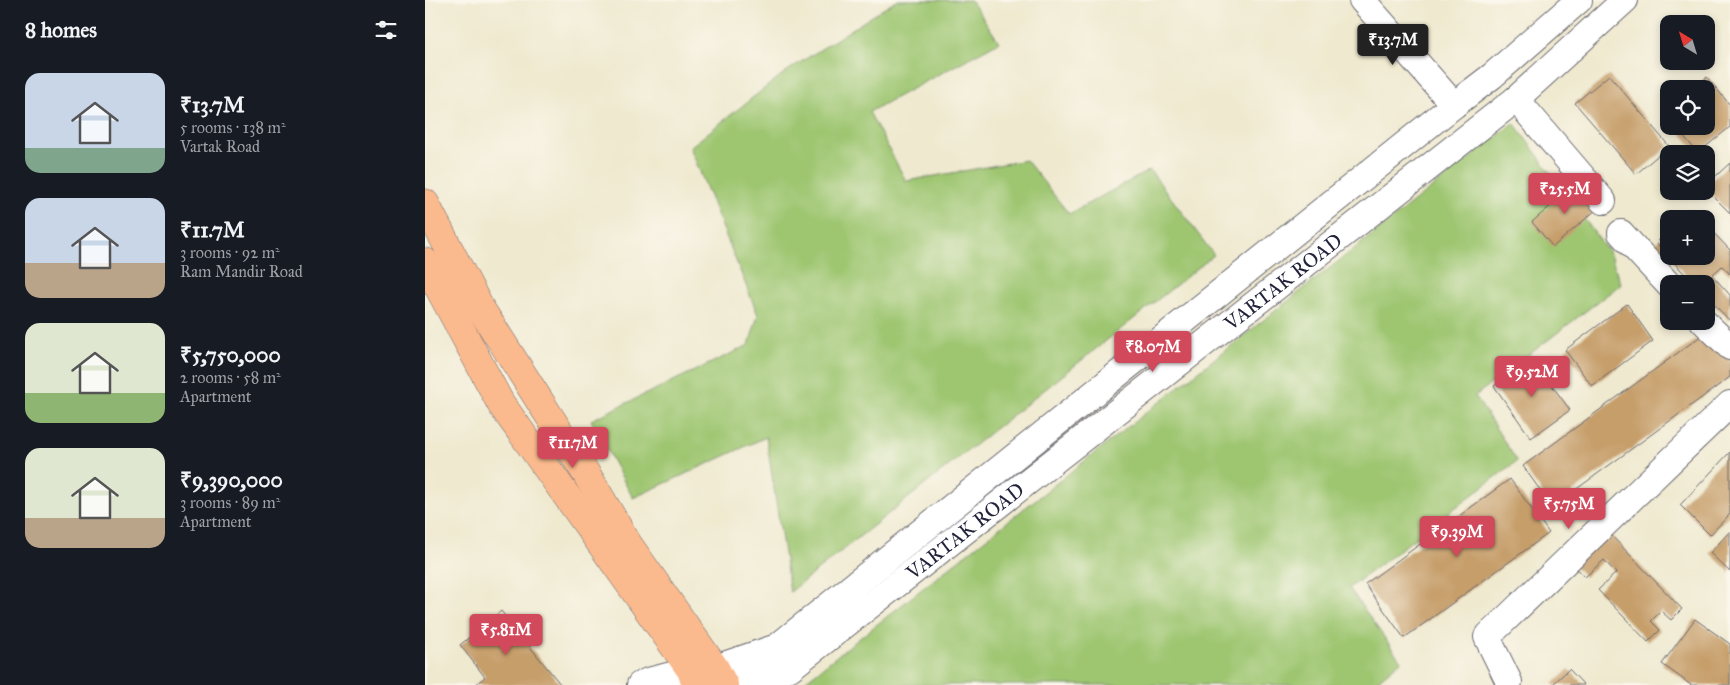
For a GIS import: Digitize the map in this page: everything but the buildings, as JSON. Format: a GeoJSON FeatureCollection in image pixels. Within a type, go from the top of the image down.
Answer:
{"type":"FeatureCollection","features":[{"type":"Feature","properties":{"kind":"main road"},"geometry":{"type":"LineString","coordinates":[[425,203],[479,306],[587,475],[707,677]]}},
{"type":"Feature","properties":{"kind":"main road"},"geometry":{"type":"LineString","coordinates":[[425,262],[501,404],[707,677]]}},
{"type":"Feature","properties":{"kind":"street"},"geometry":{"type":"LineString","coordinates":[[1361,0],[1455,105]]}},
{"type":"Feature","properties":{"kind":"street","name":"VARTAK ROAD"},"geometry":{"type":"LineString","coordinates":[[640,685],[648,681],[707,677],[777,647],[1492,76],[1579,0]]}},
{"type":"Feature","properties":{"kind":"street","name":"VARTAK ROAD"},"geometry":{"type":"LineString","coordinates":[[737,685],[789,668],[1516,99],[1625,0]]}},
{"type":"Feature","properties":{"kind":"street"},"geometry":{"type":"LineString","coordinates":[[1516,99],[1603,201]]}},
{"type":"Feature","properties":{"kind":"street"},"geometry":{"type":"LineString","coordinates":[[1621,233],[1660,275]]}},
{"type":"Feature","properties":{"kind":"street"},"geometry":{"type":"LineString","coordinates":[[1713,330],[1730,346]]}},
{"type":"Feature","properties":{"kind":"street"},"geometry":{"type":"LineString","coordinates":[[1508,685],[1509,682],[1487,637],[1730,404]]}},
{"type":"Feature","properties":{"kind":"green space"},"geometry":{"type":"Polygon","coordinates":[[[897,0],[971,0],[999,42],[869,112],[906,181],[1026,160],[1069,214],[1150,170],[1214,255],[790,592],[766,437],[633,498],[591,420],[749,345],[758,315],[690,147],[784,73],[897,0]]]}},
{"type":"Feature","properties":{"kind":"green space"},"geometry":{"type":"Polygon","coordinates":[[[1514,123],[1610,254],[1621,284],[1475,396],[1517,461],[1349,588],[1401,661],[1372,685],[800,685],[1514,123]]]}}]}
